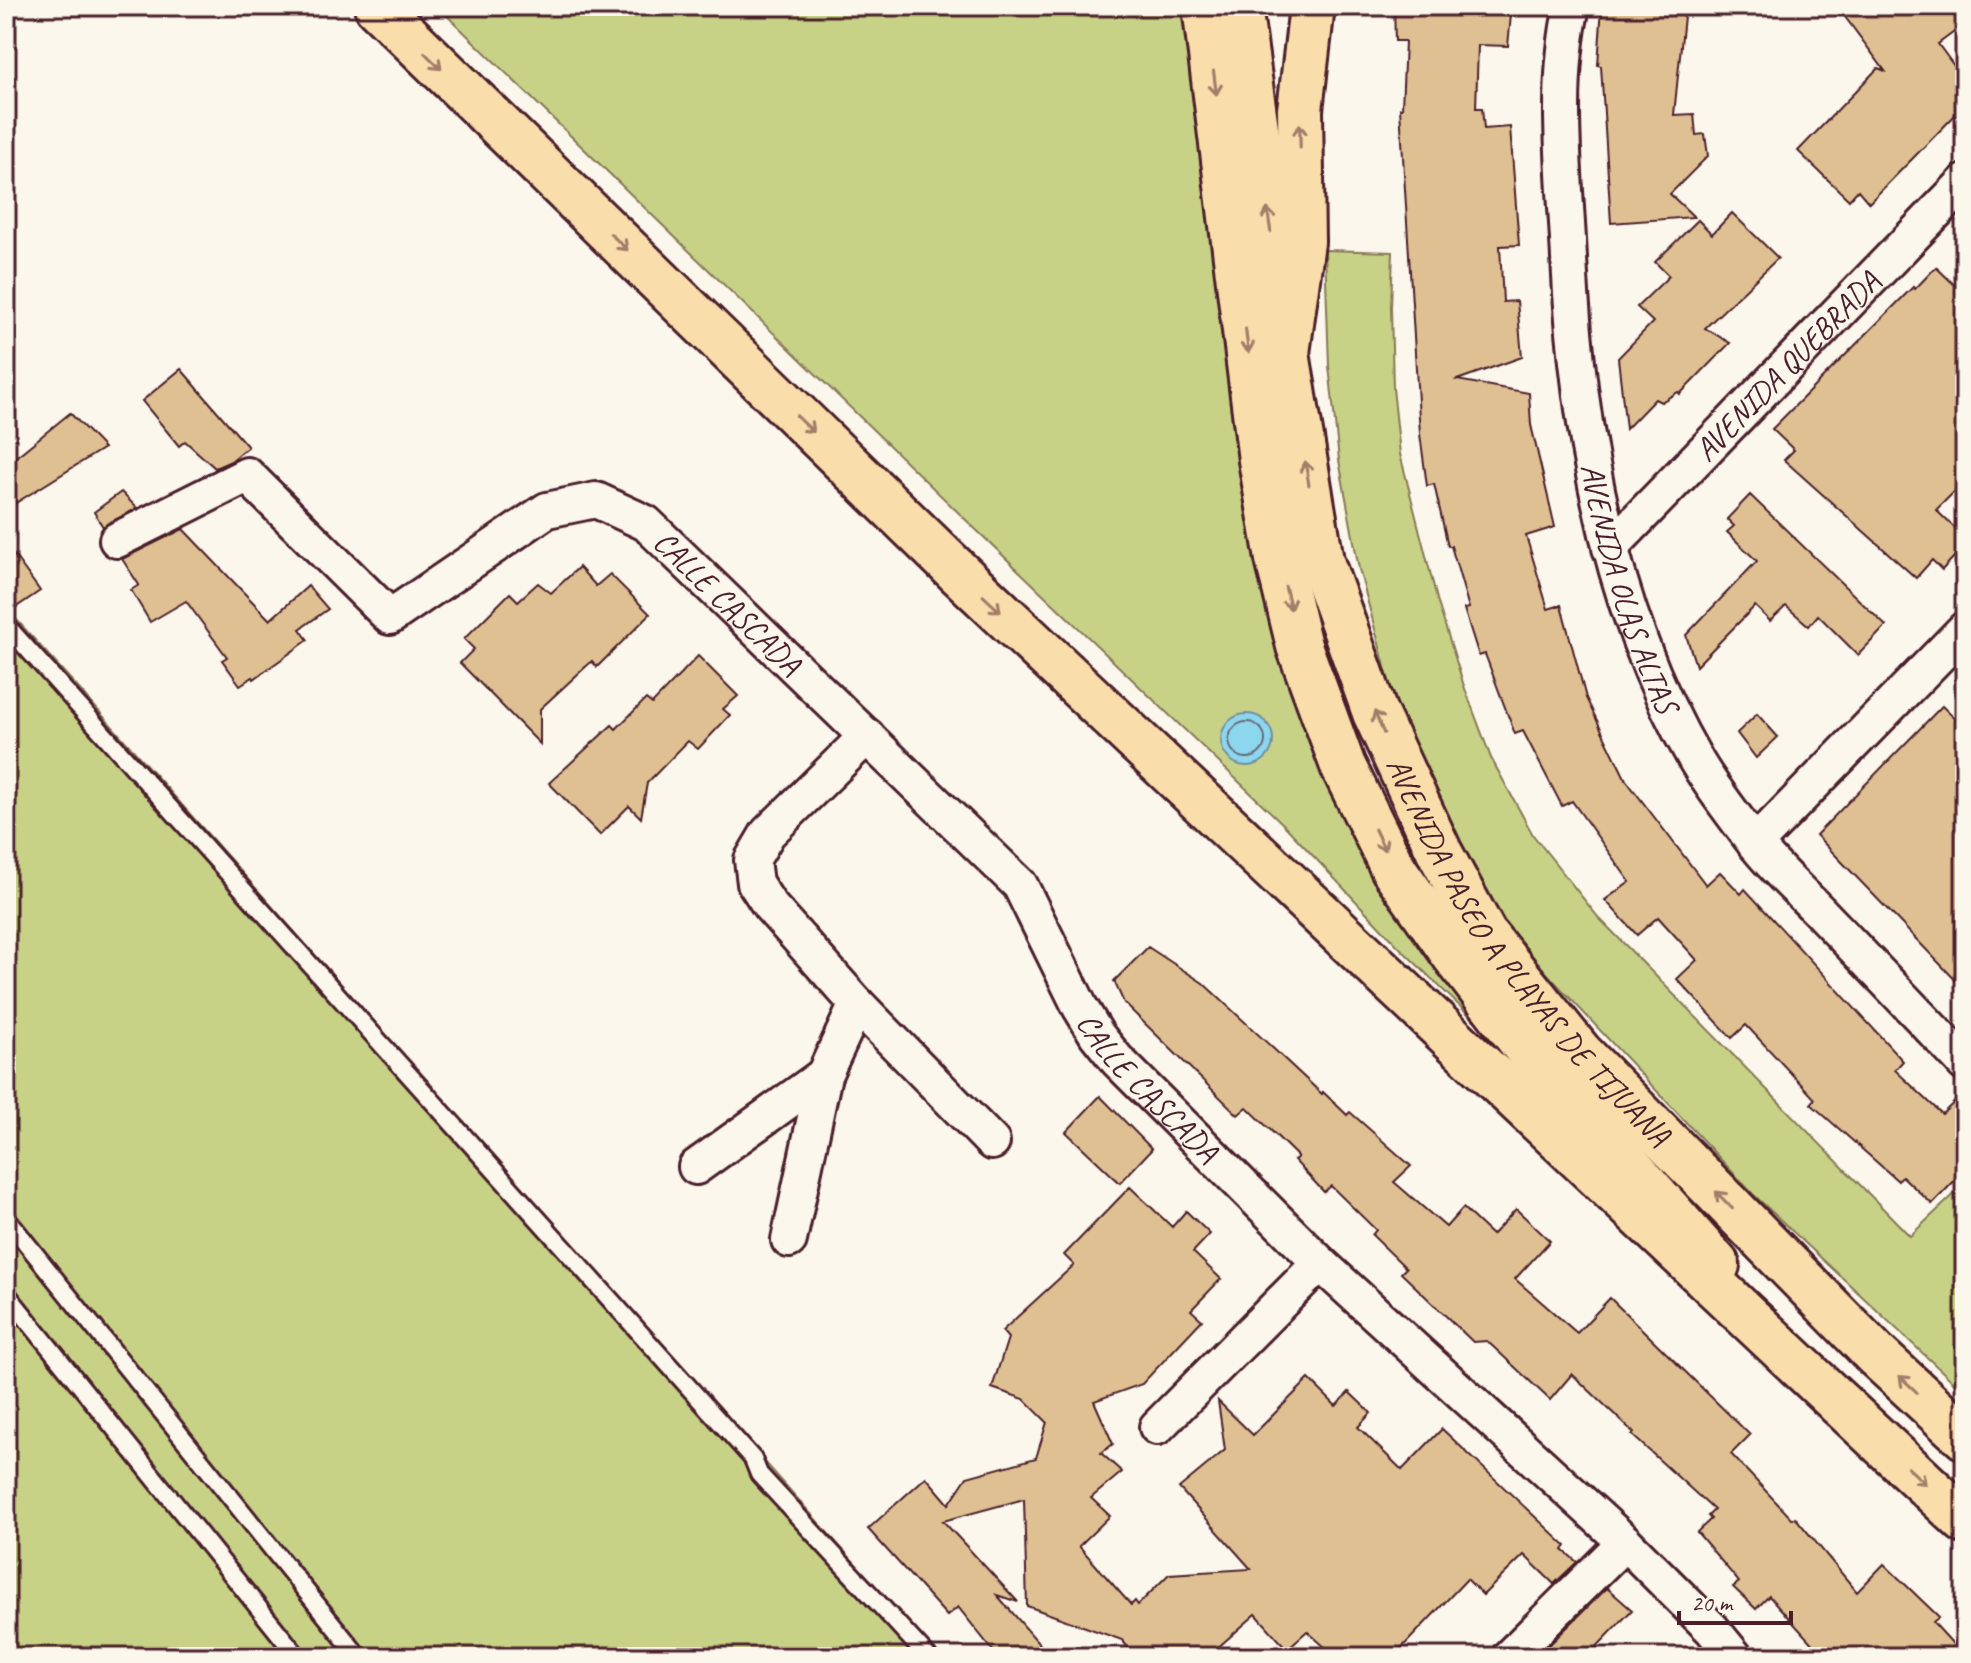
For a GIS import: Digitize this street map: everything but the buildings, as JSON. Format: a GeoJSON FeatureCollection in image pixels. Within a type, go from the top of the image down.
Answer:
{"type":"FeatureCollection","features":[{"type":"Feature","properties":{"kind":"main road"},"geometry":{"type":"LineString","coordinates":[[377,6],[959,573],[1965,1521]]}},
{"type":"Feature","properties":{"kind":"main road"},"geometry":{"type":"LineString","coordinates":[[1205,6],[1261,460],[1278,559],[1299,646],[1343,766],[1393,868],[1455,956],[1530,1053],[1840,1404]]}},
{"type":"Feature","properties":{"kind":"main road","name":"AVENIDA PASEO A PLAYAS DE TIJUANA"},"geometry":{"type":"LineString","coordinates":[[1239,6],[1287,353],[1321,561],[1381,727],[1440,853],[1484,934],[1580,1053],[1876,1355],[1965,1437]]}},
{"type":"Feature","properties":{"kind":"main road"},"geometry":{"type":"LineString","coordinates":[[1287,353],[1302,242],[1300,110],[1312,6]]}},
{"type":"Feature","properties":{"kind":"street","name":"AVENIDA OLAS ALTAS"},"geometry":{"type":"LineString","coordinates":[[1572,6],[1564,42],[1564,148],[1572,313],[1586,420],[1610,548],[1636,632],[1663,696],[1698,763],[1755,844],[1965,1064]]}},
{"type":"Feature","properties":{"kind":"street","name":"AVENIDA QUEBRADA"},"geometry":{"type":"LineString","coordinates":[[1610,548],[1965,182]]}},
{"type":"Feature","properties":{"kind":"street","name":"CALLE CASCADA"},"geometry":{"type":"LineString","coordinates":[[117,540],[247,475],[390,617],[547,510],[596,500],[646,523],[1020,885],[1080,1007],[1117,1060],[1320,1263],[1625,1542],[1712,1629],[1735,1657]]}},
{"type":"Feature","properties":{"kind":"street"},"geometry":{"type":"LineString","coordinates":[[1755,844],[1965,629]]}},
{"type":"Feature","properties":{"kind":"street"},"geometry":{"type":"LineString","coordinates":[[867,736],[768,833],[752,860],[755,883],[770,906],[857,1004],[992,1142]]}},
{"type":"Feature","properties":{"kind":"street"},"geometry":{"type":"LineString","coordinates":[[789,1240],[824,1075],[857,1004]]}},
{"type":"Feature","properties":{"kind":"street"},"geometry":{"type":"LineString","coordinates":[[696,1167],[824,1075]]}},
{"type":"Feature","properties":{"kind":"street"},"geometry":{"type":"LineString","coordinates":[[1157,1427],[1320,1263]]}},
{"type":"Feature","properties":{"kind":"street"},"geometry":{"type":"LineString","coordinates":[[1509,1657],[1625,1542]]}},
{"type":"Feature","properties":{"kind":"lane"},"geometry":{"type":"LineString","coordinates":[[6,625],[753,1459],[759,1474],[928,1657]]}},
{"type":"Feature","properties":{"kind":"lane"},"geometry":{"type":"LineString","coordinates":[[6,1218],[359,1657]]}},
{"type":"Feature","properties":{"kind":"lane"},"geometry":{"type":"LineString","coordinates":[[6,1293],[298,1657]]}},
{"type":"Feature","properties":{"kind":"green space"},"geometry":{"type":"Polygon","coordinates":[[[437,6],[1182,6],[1261,579],[1512,1057],[1402,950],[1284,825],[437,6]]]}},
{"type":"Feature","properties":{"kind":"green space"},"geometry":{"type":"Polygon","coordinates":[[[1325,250],[1393,252],[1393,388],[1400,454],[1438,603],[1464,686],[1491,758],[1533,835],[1598,917],[1910,1236],[1965,1184],[1965,1393],[1753,1194],[1527,952],[1493,908],[1447,825],[1391,689],[1359,569],[1339,460],[1329,366],[1325,250]]]}},
{"type":"Feature","properties":{"kind":"green space"},"geometry":{"type":"Polygon","coordinates":[[[6,608],[88,699],[938,1657],[6,1657],[6,608]]]}},
{"type":"Feature","properties":{"kind":"water"},"geometry":{"type":"Polygon","coordinates":[[[1247,714],[1266,721],[1273,740],[1266,759],[1247,766],[1228,759],[1221,740],[1228,721],[1247,714]]]}}]}
